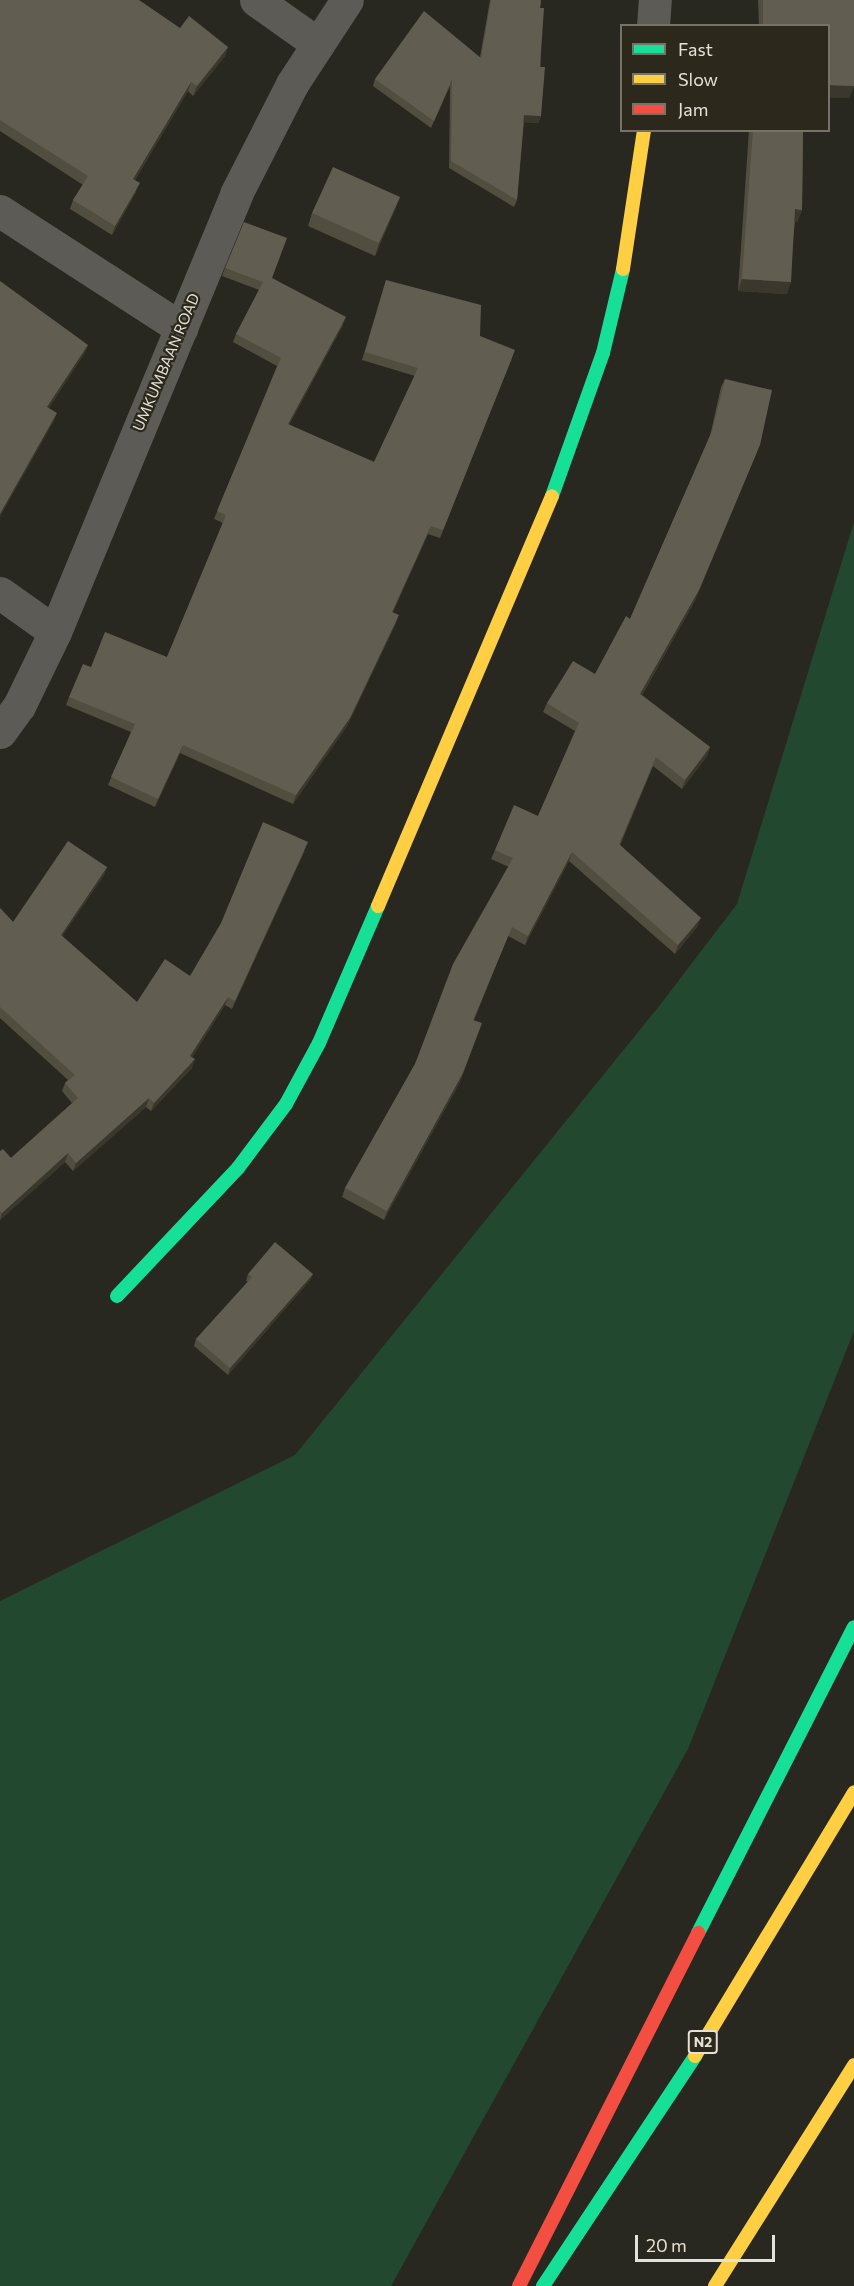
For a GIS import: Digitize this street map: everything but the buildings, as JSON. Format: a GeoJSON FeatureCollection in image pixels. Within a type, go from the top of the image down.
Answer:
{"type":"FeatureCollection","features":[{"type":"Feature","properties":{"kind":"main road"},"geometry":{"type":"LineString","coordinates":[[117,1296],[238,1168],[285,1104],[319,1043],[562,472],[603,353],[627,252],[644,132]]}},
{"type":"Feature","properties":{"kind":"main road"},"geometry":{"type":"LineString","coordinates":[[519,2286],[854,1627]]}},
{"type":"Feature","properties":{"kind":"main road","name":"N2"},"geometry":{"type":"LineString","coordinates":[[543,2286],[685,2072],[854,1792]]}},
{"type":"Feature","properties":{"kind":"main road"},"geometry":{"type":"LineString","coordinates":[[716,2286],[854,2065]]}},
{"type":"Feature","properties":{"kind":"street"},"geometry":{"type":"LineString","coordinates":[[256,0],[318,44]]}},
{"type":"Feature","properties":{"kind":"street","name":"UMKUMBAAN ROAD"},"geometry":{"type":"LineString","coordinates":[[0,732],[19,706],[55,632],[236,194],[292,84],[347,0]]}},
{"type":"Feature","properties":{"kind":"street"},"geometry":{"type":"LineString","coordinates":[[653,24],[655,0]]}},
{"type":"Feature","properties":{"kind":"street"},"geometry":{"type":"LineString","coordinates":[[0,211],[180,328]]}},
{"type":"Feature","properties":{"kind":"street"},"geometry":{"type":"LineString","coordinates":[[0,593],[55,632]]}},
{"type":"Feature","properties":{"kind":"green space"},"geometry":{"type":"Polygon","coordinates":[[[854,522],[854,1331],[688,1749],[391,2286],[0,2286],[0,1601],[295,1455],[660,1005],[737,904],[854,522]]]}},
{"type":"Feature","properties":{"kind":"traffic: fast"},"geometry":{"type":"LineString","coordinates":[[552,496],[603,353],[623,269]]}},
{"type":"Feature","properties":{"kind":"traffic: fast"},"geometry":{"type":"LineString","coordinates":[[117,1296],[238,1168],[286,1104],[319,1043],[378,906]]}},
{"type":"Feature","properties":{"kind":"traffic: fast"},"geometry":{"type":"LineString","coordinates":[[698,1933],[854,1627]]}},
{"type":"Feature","properties":{"kind":"traffic: fast"},"geometry":{"type":"LineString","coordinates":[[543,2286],[695,2056]]}},
{"type":"Feature","properties":{"kind":"traffic: slow"},"geometry":{"type":"LineString","coordinates":[[623,269],[644,132]]}},
{"type":"Feature","properties":{"kind":"traffic: slow"},"geometry":{"type":"LineString","coordinates":[[378,906],[552,496]]}},
{"type":"Feature","properties":{"kind":"traffic: slow"},"geometry":{"type":"LineString","coordinates":[[695,2056],[854,1792]]}},
{"type":"Feature","properties":{"kind":"traffic: slow"},"geometry":{"type":"LineString","coordinates":[[715,2286],[854,2065]]}},
{"type":"Feature","properties":{"kind":"traffic: jam"},"geometry":{"type":"LineString","coordinates":[[519,2286],[698,1933]]}}]}
